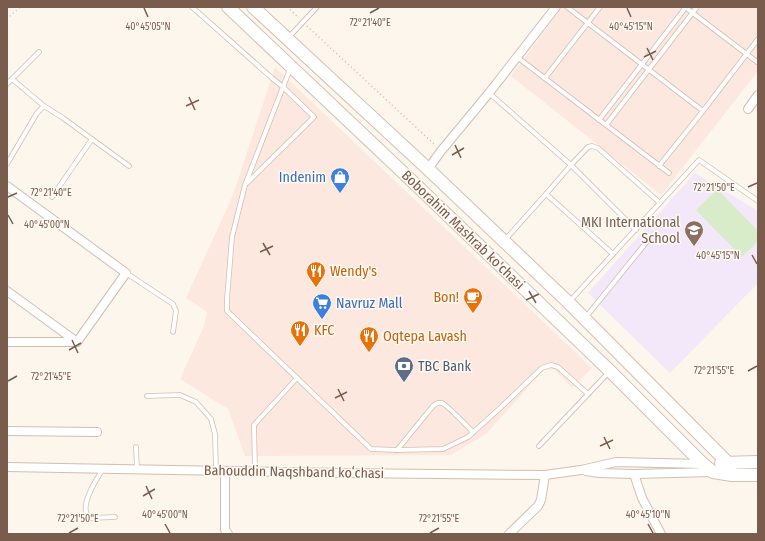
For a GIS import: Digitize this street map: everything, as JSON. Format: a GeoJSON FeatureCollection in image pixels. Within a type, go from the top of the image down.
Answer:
{"type":"FeatureCollection","features":[{"type":"Feature","properties":{"kind":"main road","name":"Boborahim Mashrab ko'chasi"},"geometry":{"type":"LineString","coordinates":[[228,7],[610,371],[703,464],[713,472]]}},
{"type":"Feature","properties":{"kind":"main road","name":"Boborahim Mashrab ko'chasi"},"geometry":{"type":"LineString","coordinates":[[253,7],[428,169],[569,303],[728,463],[732,475]]}},
{"type":"Feature","properties":{"kind":"main road"},"geometry":{"type":"LineString","coordinates":[[358,131],[371,117]]}},
{"type":"Feature","properties":{"kind":"main road"},"geometry":{"type":"LineString","coordinates":[[703,464],[758,462]]}},
{"type":"Feature","properties":{"kind":"main road"},"geometry":{"type":"LineString","coordinates":[[713,472],[732,475],[758,475]]}},
{"type":"Feature","properties":{"kind":"street"},"geometry":{"type":"LineString","coordinates":[[428,169],[441,151],[490,93],[556,7]]}},
{"type":"Feature","properties":{"kind":"street"},"geometry":{"type":"LineString","coordinates":[[748,110],[758,95]]}},
{"type":"Feature","properties":{"kind":"street"},"geometry":{"type":"LineString","coordinates":[[7,186],[126,273],[77,342]]}},
{"type":"Feature","properties":{"kind":"street"},"geometry":{"type":"LineString","coordinates":[[7,291],[77,342]]}},
{"type":"Feature","properties":{"kind":"street"},"geometry":{"type":"LineString","coordinates":[[7,342],[77,342]]}},
{"type":"Feature","properties":{"kind":"street"},"geometry":{"type":"LineString","coordinates":[[7,432],[97,432]]}},
{"type":"Feature","properties":{"kind":"street"},"geometry":{"type":"LineString","coordinates":[[581,470],[616,462],[703,464]]}},
{"type":"Feature","properties":{"kind":"street","name":"Bahouddin Naqshband koʻchasi"},"geometry":{"type":"LineString","coordinates":[[7,466],[343,474],[545,475],[581,470]]}},
{"type":"Feature","properties":{"kind":"street"},"geometry":{"type":"LineString","coordinates":[[581,470],[599,473],[634,474],[713,472]]}},
{"type":"Feature","properties":{"kind":"street"},"geometry":{"type":"LineString","coordinates":[[225,471],[225,530],[228,534]]}},
{"type":"Feature","properties":{"kind":"street"},"geometry":{"type":"LineString","coordinates":[[634,474],[642,498],[661,534]]}},
{"type":"Feature","properties":{"kind":"street"},"geometry":{"type":"LineString","coordinates":[[509,534],[538,506],[541,500],[545,475]]}},
{"type":"Feature","properties":{"kind":"lane"},"geometry":{"type":"LineString","coordinates":[[192,7],[283,87],[314,117],[246,185]]}},
{"type":"Feature","properties":{"kind":"lane"},"geometry":{"type":"LineString","coordinates":[[287,39],[317,7]]}},
{"type":"Feature","properties":{"kind":"lane"},"geometry":{"type":"LineString","coordinates":[[567,7],[703,111]]}},
{"type":"Feature","properties":{"kind":"lane"},"geometry":{"type":"LineString","coordinates":[[544,78],[600,7]]}},
{"type":"Feature","properties":{"kind":"lane"},"geometry":{"type":"LineString","coordinates":[[599,120],[685,7],[757,62]]}},
{"type":"Feature","properties":{"kind":"lane"},"geometry":{"type":"LineString","coordinates":[[606,125],[697,7]]}},
{"type":"Feature","properties":{"kind":"lane"},"geometry":{"type":"LineString","coordinates":[[659,166],[758,39]]}},
{"type":"Feature","properties":{"kind":"lane"},"geometry":{"type":"LineString","coordinates":[[7,84],[39,52]]}},
{"type":"Feature","properties":{"kind":"lane"},"geometry":{"type":"LineString","coordinates":[[518,57],[669,173]]}},
{"type":"Feature","properties":{"kind":"lane"},"geometry":{"type":"LineString","coordinates":[[291,67],[246,185],[232,237],[226,311],[371,449],[443,449],[468,437],[542,368],[551,365],[558,367],[588,394]]}},
{"type":"Feature","properties":{"kind":"lane"},"geometry":{"type":"LineString","coordinates":[[12,79],[44,106],[129,166]]}},
{"type":"Feature","properties":{"kind":"lane"},"geometry":{"type":"LineString","coordinates":[[490,93],[571,165],[636,230]]}},
{"type":"Feature","properties":{"kind":"lane"},"geometry":{"type":"LineString","coordinates":[[7,164],[37,113],[44,106]]}},
{"type":"Feature","properties":{"kind":"lane"},"geometry":{"type":"LineString","coordinates":[[52,197],[92,139]]}},
{"type":"Feature","properties":{"kind":"lane"},"geometry":{"type":"LineString","coordinates":[[504,241],[571,165],[588,147],[592,146],[598,148],[660,203]]}},
{"type":"Feature","properties":{"kind":"lane"},"geometry":{"type":"LineString","coordinates":[[569,303],[699,160],[758,201]]}},
{"type":"Feature","properties":{"kind":"lane"},"geometry":{"type":"LineString","coordinates":[[546,194],[613,254]]}},
{"type":"Feature","properties":{"kind":"lane"},"geometry":{"type":"LineString","coordinates":[[585,319],[649,239]]}},
{"type":"Feature","properties":{"kind":"lane"},"geometry":{"type":"LineString","coordinates":[[126,273],[173,304],[176,311],[173,332]]}},
{"type":"Feature","properties":{"kind":"lane"},"geometry":{"type":"LineString","coordinates":[[539,446],[610,371]]}},
{"type":"Feature","properties":{"kind":"lane"},"geometry":{"type":"LineString","coordinates":[[255,472],[254,425],[297,378]]}},
{"type":"Feature","properties":{"kind":"lane"},"geometry":{"type":"LineString","coordinates":[[147,396],[180,395],[196,402],[211,419],[215,434],[216,471]]}},
{"type":"Feature","properties":{"kind":"lane"},"geometry":{"type":"LineString","coordinates":[[397,450],[433,406],[438,403],[442,403],[474,432]]}},
{"type":"Feature","properties":{"kind":"lane"},"geometry":{"type":"LineString","coordinates":[[136,447],[137,469]]}},
{"type":"Feature","properties":{"kind":"lane"},"geometry":{"type":"LineString","coordinates":[[103,468],[87,500],[86,512],[87,516],[90,518],[115,517]]}},
{"type":"Feature","properties":{"kind":"path"},"geometry":{"type":"LineString","coordinates":[[7,19],[20,7]]}},
{"type":"Feature","properties":{"kind":"path"},"geometry":{"type":"LineString","coordinates":[[287,7],[441,151]]}},
{"type":"Feature","properties":{"kind":"shaded area"},"geometry":{"type":"Polygon","coordinates":[[[563,7],[758,7],[758,71],[661,195],[511,76],[563,7]]]}},
{"type":"Feature","properties":{"kind":"shaded area","name":"Navruz Mall"},"geometry":{"type":"Polygon","coordinates":[[[275,67],[592,368],[572,388],[554,369],[544,370],[486,434],[451,455],[245,456],[228,409],[180,379],[204,326],[207,312],[186,298],[233,195],[275,67]]]}},
{"type":"Feature","properties":{"kind":"shaded area","name":"MKI International School"},"geometry":{"type":"Polygon","coordinates":[[[695,173],[758,211],[758,283],[670,373],[588,293],[695,173]]]}},
{"type":"Feature","properties":{"kind":"green space"},"geometry":{"type":"Polygon","coordinates":[[[717,189],[758,231],[758,241],[742,257],[696,210],[717,189]]]}},
{"type":"Feature","properties":{"kind":"place","name":"Indenim"},"geometry":{"type":"Point","coordinates":[340,194]}},
{"type":"Feature","properties":{"kind":"place","name":"MKI International School"},"geometry":{"type":"Point","coordinates":[694,247]}},
{"type":"Feature","properties":{"kind":"place","name":"Wendy's"},"geometry":{"type":"Point","coordinates":[316,288]}},
{"type":"Feature","properties":{"kind":"place","name":"Bon!"},"geometry":{"type":"Point","coordinates":[473,314]}},
{"type":"Feature","properties":{"kind":"place","name":"Navruz Mall"},"geometry":{"type":"Point","coordinates":[322,320]}},
{"type":"Feature","properties":{"kind":"place","name":"KFC"},"geometry":{"type":"Point","coordinates":[300,347]}},
{"type":"Feature","properties":{"kind":"place","name":"Oqtepa Lavash"},"geometry":{"type":"Point","coordinates":[369,353]}},
{"type":"Feature","properties":{"kind":"place","name":"TBC Bank"},"geometry":{"type":"Point","coordinates":[404,383]}}]}
